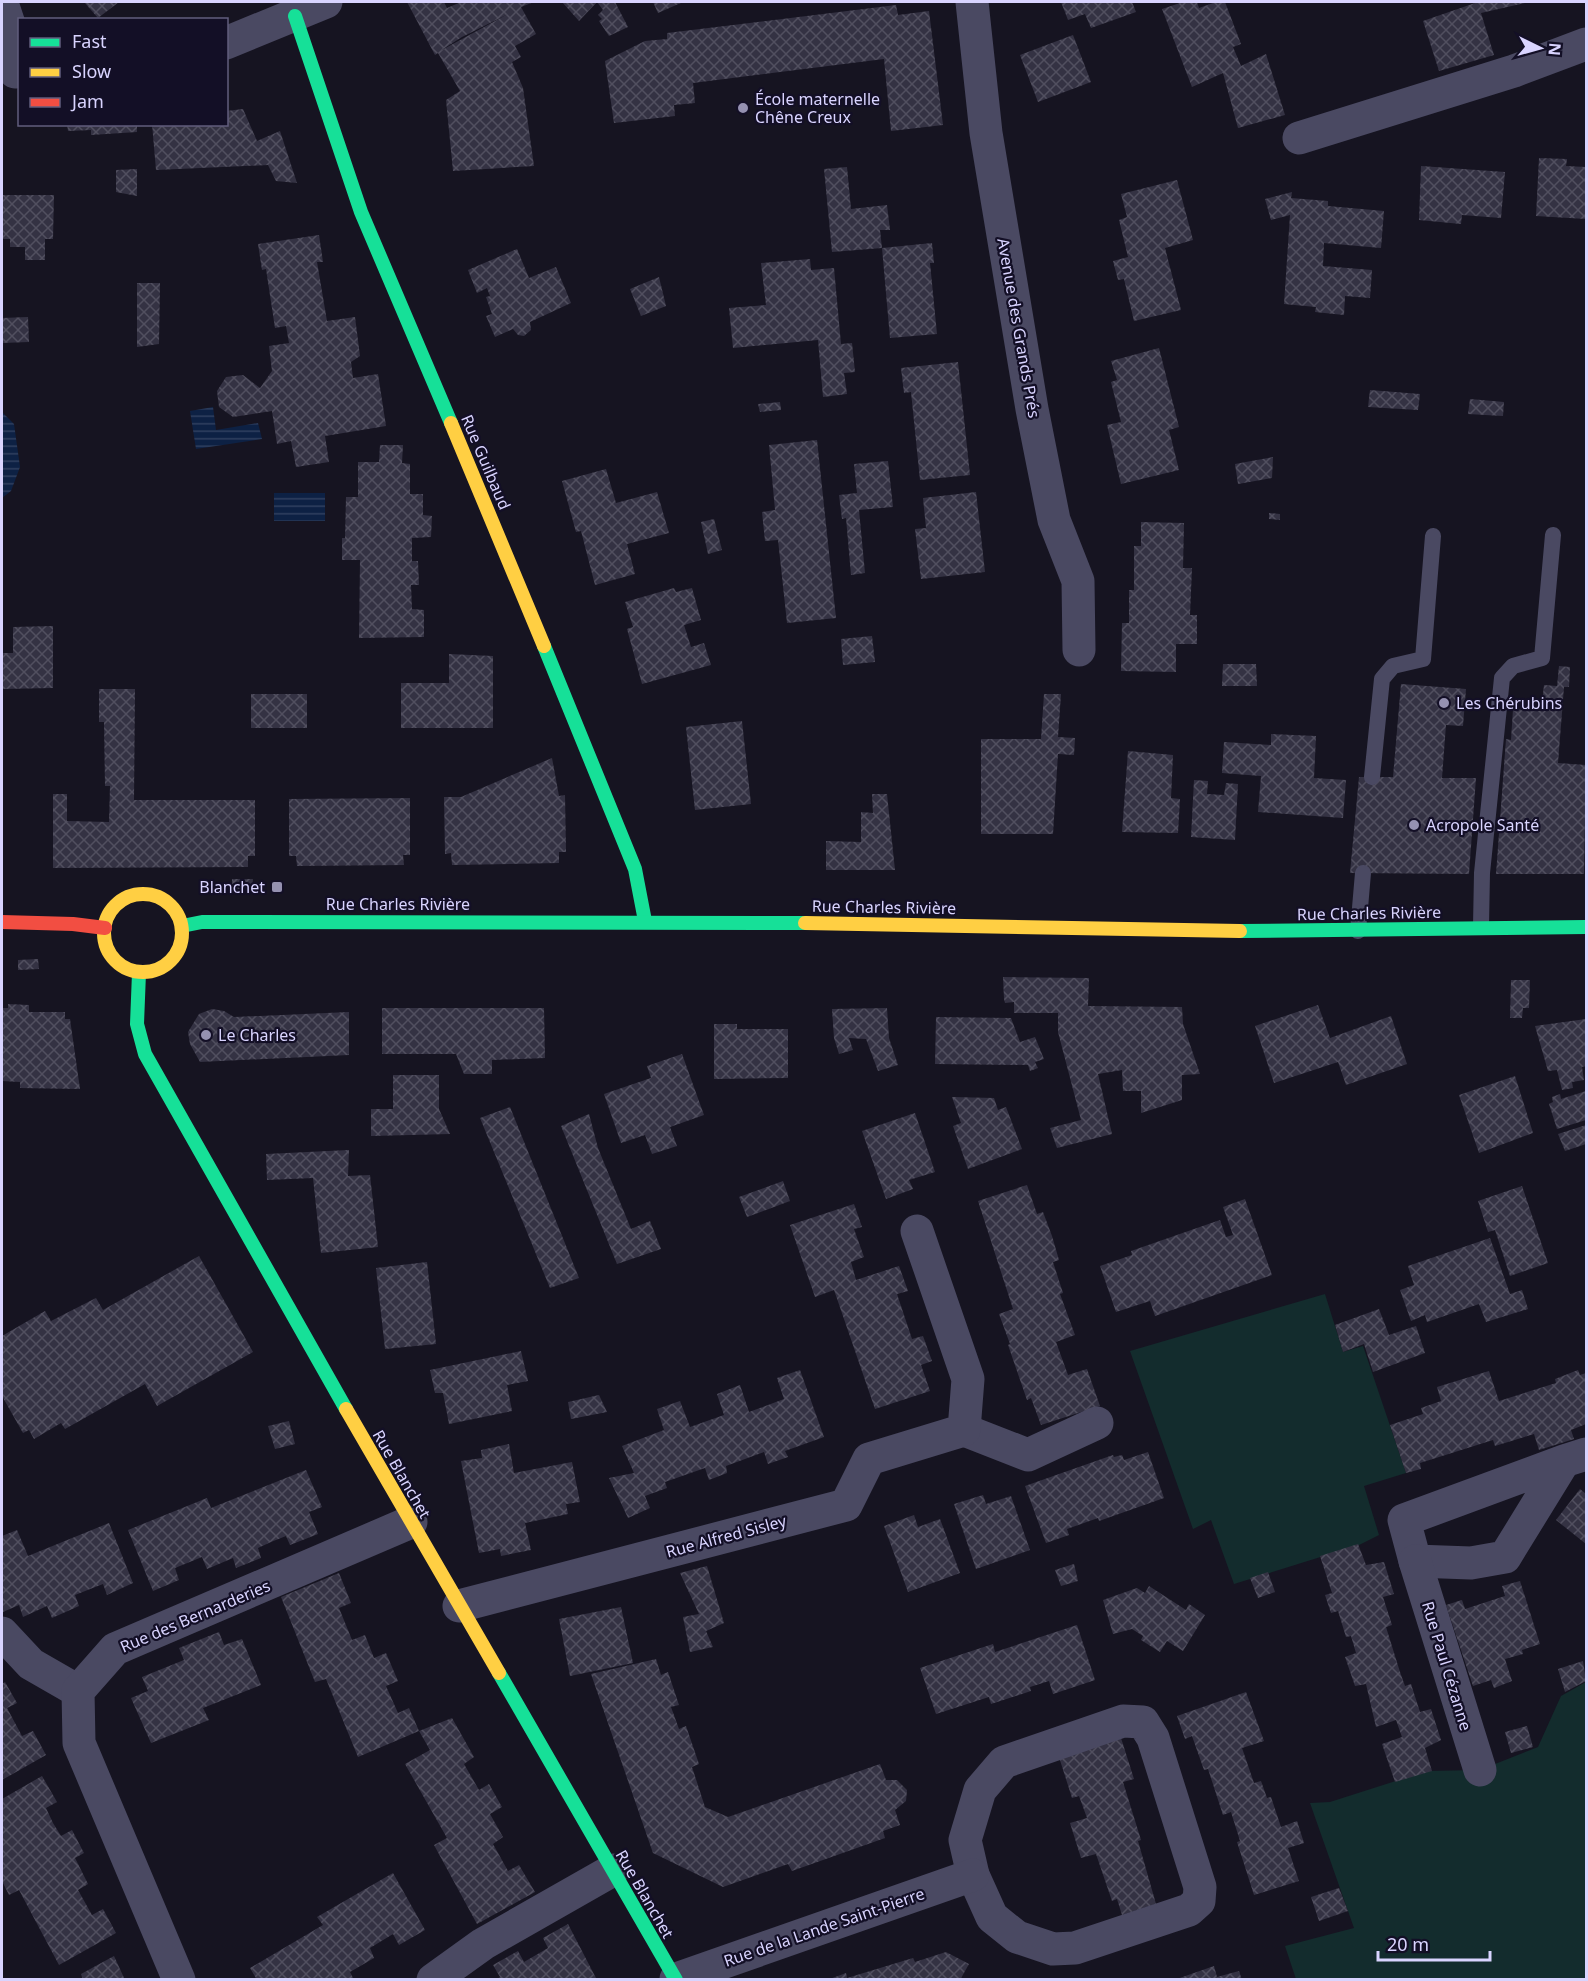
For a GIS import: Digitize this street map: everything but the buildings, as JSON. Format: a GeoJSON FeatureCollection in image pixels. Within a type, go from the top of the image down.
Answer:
{"type":"FeatureCollection","features":[{"type":"Feature","properties":{"kind":"street"},"geometry":{"type":"LineString","coordinates":[[228,42],[326,2]]}},
{"type":"Feature","properties":{"kind":"street","name":"Avenue des Grands Prés"},"geometry":{"type":"LineString","coordinates":[[972,2],[986,133],[1032,409],[1054,520],[1078,581],[1079,650]]}},
{"type":"Feature","properties":{"kind":"street"},"geometry":{"type":"LineString","coordinates":[[2,3],[12,36],[12,73]]}},
{"type":"Feature","properties":{"kind":"street","name":"Rue Guilbaud"},"geometry":{"type":"LineString","coordinates":[[295,16],[361,212],[461,445],[635,869],[645,921]]}},
{"type":"Feature","properties":{"kind":"street"},"geometry":{"type":"LineString","coordinates":[[1299,138],[1514,71],[1587,44]]}},
{"type":"Feature","properties":{"kind":"street"},"geometry":{"type":"LineString","coordinates":[[136,895],[160,898],[174,910],[182,926],[179,950],[172,960],[151,972],[127,969],[113,957],[105,941],[105,928],[115,906],[136,895]]}},
{"type":"Feature","properties":{"kind":"street","name":"Rue Charles Rivière"},"geometry":{"type":"LineString","coordinates":[[182,926],[226,922],[645,921],[1067,926],[1203,931],[1481,926],[1587,927]]}},
{"type":"Feature","properties":{"kind":"street"},"geometry":{"type":"LineString","coordinates":[[2,922],[73,924],[105,928]]}},
{"type":"Feature","properties":{"kind":"street","name":"Rue Blanchet"},"geometry":{"type":"LineString","coordinates":[[139,972],[137,1024],[145,1054],[459,1606],[676,1979]]}},
{"type":"Feature","properties":{"kind":"street"},"geometry":{"type":"LineString","coordinates":[[917,1232],[968,1378],[964,1430],[1028,1455],[1097,1423]]}},
{"type":"Feature","properties":{"kind":"street","name":"Rue Alfred Sisley"},"geometry":{"type":"LineString","coordinates":[[459,1606],[846,1505],[869,1459],[964,1430]]}},
{"type":"Feature","properties":{"kind":"street","name":"Rue Paul Cézanne"},"geometry":{"type":"LineString","coordinates":[[1480,1770],[1404,1520],[1575,1457]]}},
{"type":"Feature","properties":{"kind":"street","name":"Rue Paul Cézanne"},"geometry":{"type":"LineString","coordinates":[[1415,1561],[1471,1563],[1505,1557],[1575,1457]]}},
{"type":"Feature","properties":{"kind":"street","name":"Rue des Bernarderies"},"geometry":{"type":"LineString","coordinates":[[78,1691],[115,1649],[411,1522]]}},
{"type":"Feature","properties":{"kind":"street"},"geometry":{"type":"LineString","coordinates":[[2,1633],[31,1664],[78,1691],[79,1743],[179,1980]]}},
{"type":"Feature","properties":{"kind":"street"},"geometry":{"type":"LineString","coordinates":[[1123,1721],[1143,1722],[1153,1738],[1176,1804],[1200,1887],[1199,1902],[1189,1910],[1125,1933],[1075,1948],[1053,1949],[1017,1937],[992,1917],[973,1875],[965,1840],[980,1790],[1004,1762],[1123,1721]]}},
{"type":"Feature","properties":{"kind":"street"},"geometry":{"type":"LineString","coordinates":[[433,1980],[483,1944],[613,1870]]}},
{"type":"Feature","properties":{"kind":"street","name":"Rue de la Lande Saint-Pierre"},"geometry":{"type":"LineString","coordinates":[[676,1979],[973,1875]]}},
{"type":"Feature","properties":{"kind":"lane"},"geometry":{"type":"LineString","coordinates":[[1481,926],[1482,873],[1502,678],[1513,666],[1542,658],[1553,535]]}},
{"type":"Feature","properties":{"kind":"lane"},"geometry":{"type":"LineString","coordinates":[[1372,777],[1382,679],[1393,666],[1422,659],[1433,536]]}},
{"type":"Feature","properties":{"kind":"lane"},"geometry":{"type":"LineString","coordinates":[[1358,930],[1364,873]]}},
{"type":"Feature","properties":{"kind":"green space"},"geometry":{"type":"Polygon","coordinates":[[[1325,1294],[1343,1352],[1363,1346],[1406,1473],[1364,1486],[1379,1535],[1359,1545],[1234,1584],[1211,1520],[1193,1529],[1130,1351],[1325,1294]]]}},
{"type":"Feature","properties":{"kind":"green space"},"geometry":{"type":"Polygon","coordinates":[[[1586,1682],[1586,1979],[1296,1979],[1285,1946],[1354,1928],[1310,1803],[1330,1802],[1427,1771],[1480,1770],[1538,1747],[1561,1696],[1586,1682]]]}},
{"type":"Feature","properties":{"kind":"water"},"geometry":{"type":"Polygon","coordinates":[[[213,407],[216,430],[258,423],[262,439],[196,449],[190,411],[213,407]]]}},
{"type":"Feature","properties":{"kind":"water"},"geometry":{"type":"Polygon","coordinates":[[[2,412],[14,424],[20,467],[11,491],[2,498],[2,412]]]}},
{"type":"Feature","properties":{"kind":"water"},"geometry":{"type":"Polygon","coordinates":[[[274,493],[325,493],[325,521],[274,521],[274,493]]]}},
{"type":"Feature","properties":{"kind":"traffic: fast"},"geometry":{"type":"LineString","coordinates":[[295,16],[361,212],[451,423]]}},
{"type":"Feature","properties":{"kind":"traffic: fast"},"geometry":{"type":"LineString","coordinates":[[544,646],[635,869],[645,921]]}},
{"type":"Feature","properties":{"kind":"traffic: fast"},"geometry":{"type":"LineString","coordinates":[[182,926],[202,922],[805,923]]}},
{"type":"Feature","properties":{"kind":"traffic: fast"},"geometry":{"type":"LineString","coordinates":[[1240,931],[1586,927]]}},
{"type":"Feature","properties":{"kind":"traffic: fast"},"geometry":{"type":"LineString","coordinates":[[139,973],[137,1024],[145,1054],[346,1409]]}},
{"type":"Feature","properties":{"kind":"traffic: fast"},"geometry":{"type":"LineString","coordinates":[[499,1673],[676,1980]]}},
{"type":"Feature","properties":{"kind":"traffic: slow"},"geometry":{"type":"LineString","coordinates":[[451,423],[544,646]]}},
{"type":"Feature","properties":{"kind":"traffic: slow"},"geometry":{"type":"LineString","coordinates":[[143,894],[158,897],[171,905],[179,918],[182,933],[179,948],[171,961],[158,969],[143,972],[128,969],[115,961],[107,948],[104,933],[107,918],[115,905],[128,897],[143,894]]}},
{"type":"Feature","properties":{"kind":"traffic: slow"},"geometry":{"type":"LineString","coordinates":[[805,923],[1240,931]]}},
{"type":"Feature","properties":{"kind":"traffic: slow"},"geometry":{"type":"LineString","coordinates":[[346,1409],[499,1673]]}},
{"type":"Feature","properties":{"kind":"traffic: jam"},"geometry":{"type":"LineString","coordinates":[[2,922],[73,924],[105,928]]}},
{"type":"Feature","properties":{"kind":"place","name":"École maternelle Chêne Creux"},"geometry":{"type":"Point","coordinates":[743,108]}},
{"type":"Feature","properties":{"kind":"place","name":"Les Chérubins"},"geometry":{"type":"Point","coordinates":[1444,703]}},
{"type":"Feature","properties":{"kind":"place","name":"Acropole Santé"},"geometry":{"type":"Point","coordinates":[1414,825]}},
{"type":"Feature","properties":{"kind":"place","name":"Blanchet"},"geometry":{"type":"Point","coordinates":[277,887]}},
{"type":"Feature","properties":{"kind":"place","name":"Le Charles"},"geometry":{"type":"Point","coordinates":[206,1035]}}]}
